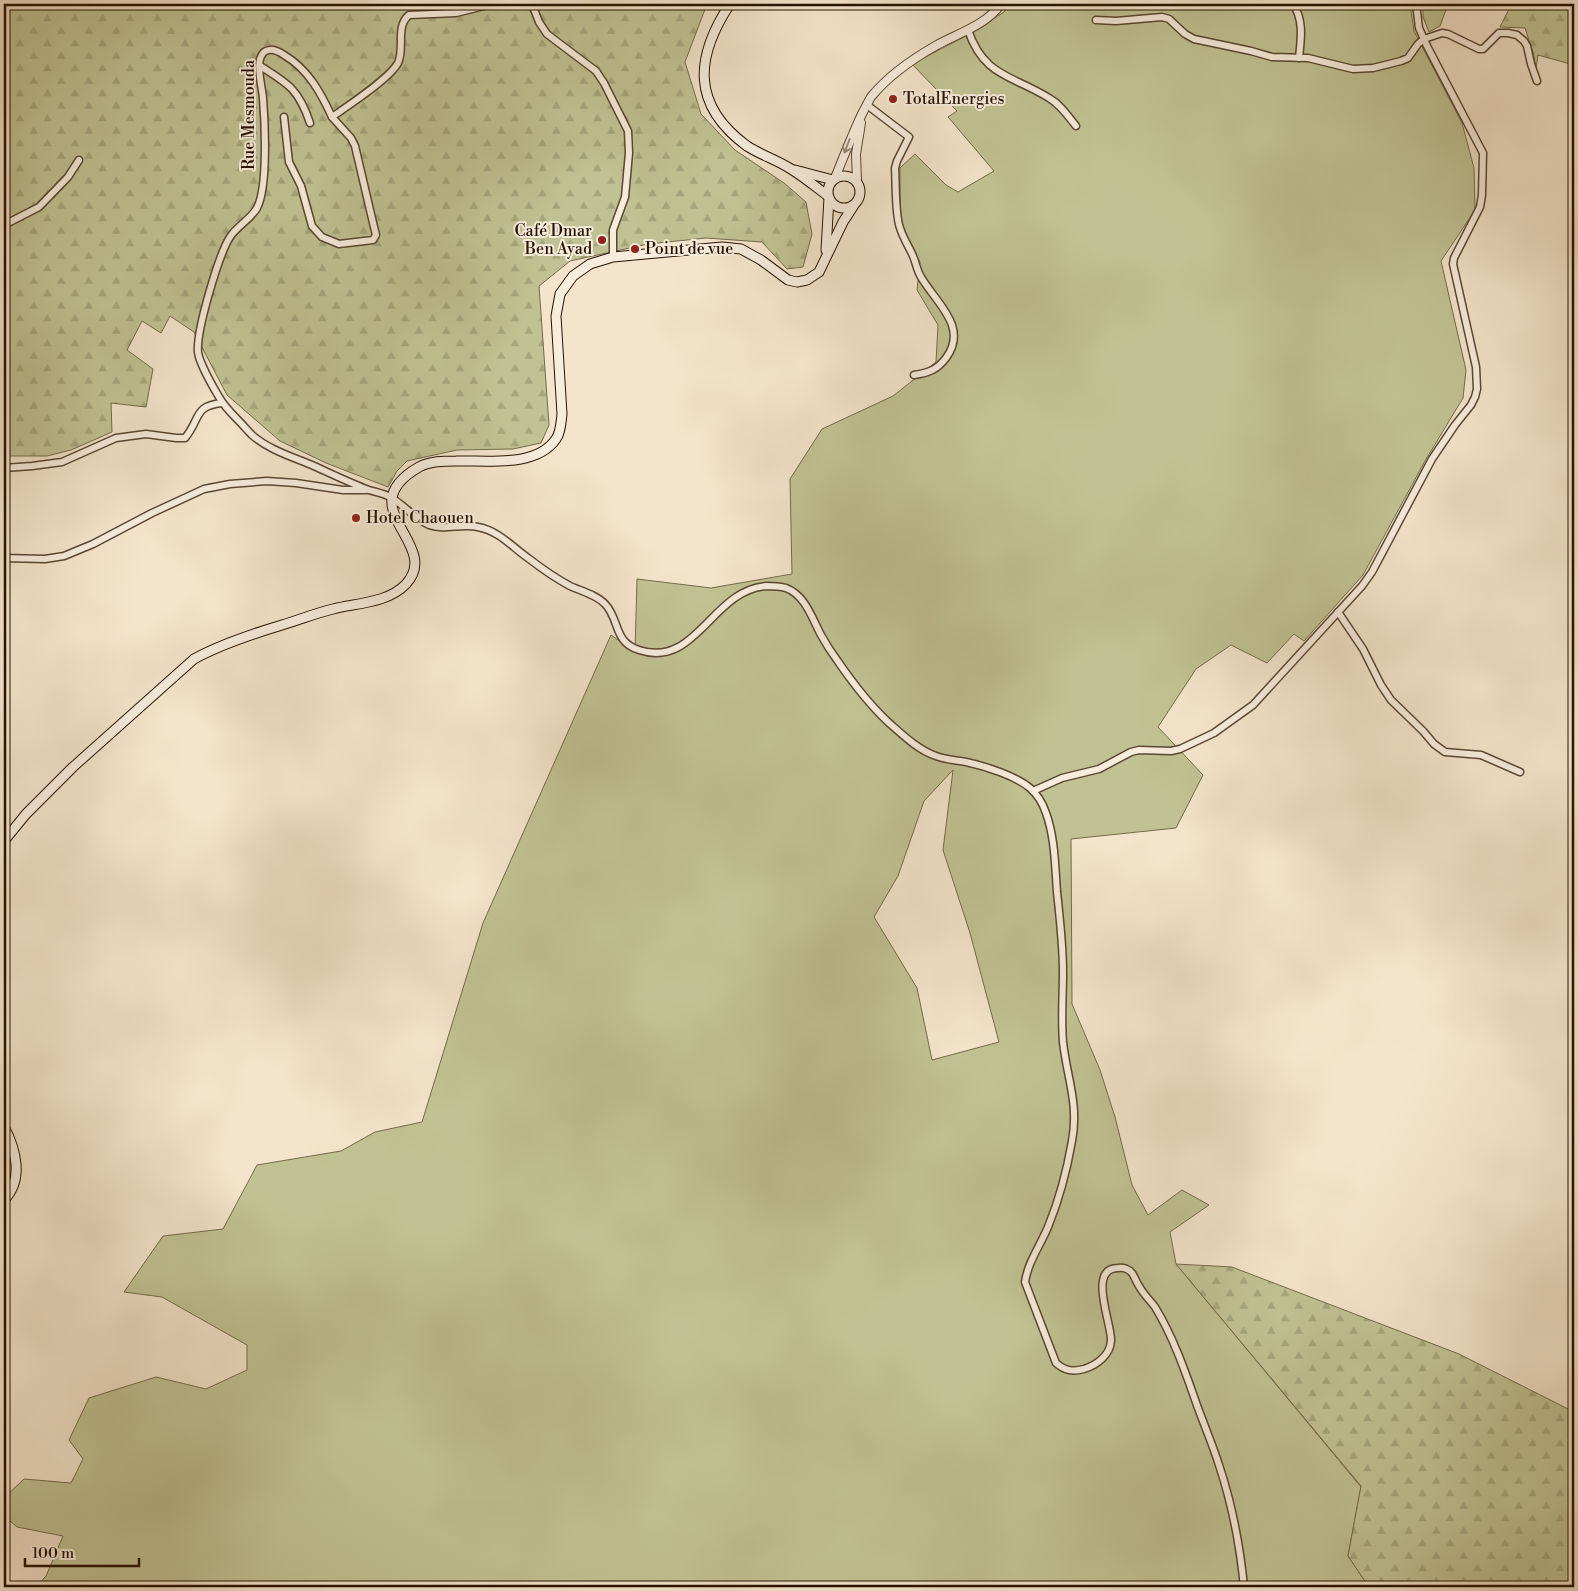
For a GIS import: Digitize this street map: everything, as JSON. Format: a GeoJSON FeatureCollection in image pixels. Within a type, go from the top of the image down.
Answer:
{"type":"FeatureCollection","features":[{"type":"Feature","properties":{"kind":"main road"},"geometry":{"type":"LineString","coordinates":[[730,4],[714,30],[706,52],[704,81],[707,97],[718,119],[737,138],[790,169],[828,197],[839,208],[849,208],[854,205]]}},
{"type":"Feature","properties":{"kind":"main road"},"geometry":{"type":"LineString","coordinates":[[4,841],[26,814],[73,767],[194,659],[208,651],[263,631],[332,609],[388,597],[398,592],[410,579],[415,561],[412,547],[396,518],[392,505],[391,497],[395,487],[402,479],[421,466],[432,462],[521,459],[538,454],[547,448],[558,434],[562,414],[556,316],[560,294],[565,284],[581,268],[613,257],[722,247],[740,250],[761,260],[788,280],[797,282],[814,277],[819,272],[824,258],[861,192],[857,182],[847,176],[834,178],[790,169]]}},
{"type":"Feature","properties":{"kind":"main road"},"geometry":{"type":"LineString","coordinates":[[824,258],[827,242],[827,190],[834,178]]}},
{"type":"Feature","properties":{"kind":"main road"},"geometry":{"type":"LineString","coordinates":[[4,1127],[14,1150],[16,1171],[15,1182],[4,1200]]}},
{"type":"Feature","properties":{"kind":"street"},"geometry":{"type":"LineString","coordinates":[[284,117],[289,162],[301,186],[312,226],[322,237],[339,244],[373,240],[376,235],[354,142],[332,117],[380,82],[394,69],[401,54],[402,26],[404,19],[409,15],[456,13],[492,4]]}},
{"type":"Feature","properties":{"kind":"street"},"geometry":{"type":"LineString","coordinates":[[532,4],[539,22],[547,34],[596,71],[628,130],[629,153],[625,197],[613,230],[613,257]]}},
{"type":"Feature","properties":{"kind":"street"},"geometry":{"type":"LineString","coordinates":[[834,178],[851,137],[875,93],[899,71],[921,55],[968,30],[988,17],[1001,4]]}},
{"type":"Feature","properties":{"kind":"street"},"geometry":{"type":"LineString","coordinates":[[1292,4],[1299,15],[1299,58]]}},
{"type":"Feature","properties":{"kind":"street"},"geometry":{"type":"LineString","coordinates":[[1244,1587],[1242,1562],[1219,1465],[1170,1338],[1154,1306],[1138,1286],[1132,1273],[1125,1268],[1116,1268],[1109,1270],[1105,1274],[1102,1294],[1111,1342],[1104,1358],[1087,1368],[1072,1372],[1056,1363],[1025,1282],[1027,1268],[1046,1231],[1061,1190],[1073,1140],[1075,1119],[1074,1099],[1064,1046],[1062,1023],[1064,966],[1051,833],[1044,807],[1033,791],[1062,778],[1099,769],[1131,752],[1139,750],[1180,749],[1214,733],[1253,705],[1372,572],[1432,459],[1471,405],[1477,389],[1476,367],[1453,264],[1454,258],[1480,207],[1483,153],[1424,39],[1418,24],[1416,4]]}},
{"type":"Feature","properties":{"kind":"street"},"geometry":{"type":"LineString","coordinates":[[1096,20],[1116,21],[1162,17],[1169,19],[1185,34],[1194,39],[1272,57],[1316,60],[1353,69],[1374,68],[1408,58],[1424,39],[1442,33],[1479,49],[1483,49],[1499,33],[1508,33],[1517,35],[1527,46],[1531,64],[1538,81]]}},
{"type":"Feature","properties":{"kind":"street"},"geometry":{"type":"LineString","coordinates":[[968,30],[973,44],[985,61],[1007,77],[1050,98],[1076,126]]}},
{"type":"Feature","properties":{"kind":"street","name":"Rue Mesmouda"},"geometry":{"type":"LineString","coordinates":[[332,117],[312,81],[302,69],[279,52],[269,50],[261,55],[260,66],[265,126],[263,182],[259,202],[256,210],[232,234],[226,246],[209,294],[198,352],[200,360],[222,403],[252,435],[272,448],[370,490],[391,497],[430,525],[443,528],[476,526],[498,534],[530,560],[559,579],[607,605],[618,633],[631,647],[646,652],[673,650],[689,641],[724,606],[746,590],[773,586],[788,589],[802,600],[823,639],[857,687],[884,718],[918,748],[940,758],[976,765],[1016,780],[1033,791]]}},
{"type":"Feature","properties":{"kind":"street"},"geometry":{"type":"LineString","coordinates":[[260,66],[294,90],[302,100],[310,123]]}},
{"type":"Feature","properties":{"kind":"street"},"geometry":{"type":"LineString","coordinates":[[867,105],[909,137],[895,168],[899,226],[920,275],[952,323],[954,333],[951,350],[940,365],[927,373],[914,375]]}},
{"type":"Feature","properties":{"kind":"street"},"geometry":{"type":"LineString","coordinates":[[857,182],[856,154],[862,116]]}},
{"type":"Feature","properties":{"kind":"street"},"geometry":{"type":"LineString","coordinates":[[4,225],[39,208],[68,177],[79,160]]}},
{"type":"Feature","properties":{"kind":"street"},"geometry":{"type":"LineString","coordinates":[[4,468],[62,462],[116,438],[146,434],[186,438],[200,412],[207,405],[222,403]]}},
{"type":"Feature","properties":{"kind":"street"},"geometry":{"type":"LineString","coordinates":[[4,558],[45,559],[64,556],[93,544],[152,513],[204,489],[230,484],[267,481],[296,482],[344,490],[370,490]]}},
{"type":"Feature","properties":{"kind":"street"},"geometry":{"type":"LineString","coordinates":[[1338,612],[1363,649],[1381,685],[1391,700],[1434,744],[1445,752],[1481,754],[1520,772]]}},
{"type":"Feature","properties":{"kind":"green space"},"geometry":{"type":"Polygon","coordinates":[[[4,4],[707,4],[685,62],[701,114],[735,150],[784,183],[806,202],[812,234],[803,267],[787,269],[762,242],[706,238],[648,244],[570,261],[539,286],[549,425],[541,443],[513,449],[457,450],[407,461],[397,471],[388,487],[326,463],[280,441],[227,395],[194,332],[170,316],[161,333],[142,321],[127,350],[153,369],[146,407],[111,403],[112,432],[71,450],[47,456],[4,456],[4,4]]]}},
{"type":"Feature","properties":{"kind":"green space"},"geometry":{"type":"Polygon","coordinates":[[[1008,4],[1410,4],[1414,31],[1462,123],[1474,168],[1475,210],[1441,261],[1466,370],[1463,398],[1425,461],[1363,575],[1304,641],[1294,634],[1267,663],[1231,645],[1196,669],[1158,727],[1203,775],[1176,828],[1071,839],[1072,1004],[1100,1070],[1115,1117],[1132,1185],[1148,1215],[1182,1190],[1209,1205],[1170,1232],[1176,1264],[1361,1487],[1348,1556],[1369,1587],[36,1587],[46,1576],[63,1536],[17,1527],[4,1516],[4,1498],[24,1479],[71,1483],[83,1459],[69,1440],[89,1398],[156,1377],[206,1389],[247,1370],[247,1345],[162,1297],[124,1292],[163,1236],[223,1229],[257,1165],[341,1151],[375,1132],[422,1122],[483,923],[611,635],[635,652],[637,579],[711,588],[792,574],[790,479],[822,429],[893,396],[936,362],[938,325],[917,290],[920,262],[900,225],[900,168],[915,154],[946,185],[958,192],[994,171],[948,117],[957,111],[912,64],[962,38],[1004,12],[1008,4]],[[953,770],[924,801],[898,876],[874,917],[917,988],[932,1060],[999,1042],[970,933],[943,850],[953,770]]]}},
{"type":"Feature","properties":{"kind":"green space"},"geometry":{"type":"Polygon","coordinates":[[[1423,4],[1448,4],[1440,26],[1429,32],[1423,17],[1423,4]]]}},
{"type":"Feature","properties":{"kind":"green space"},"geometry":{"type":"Polygon","coordinates":[[[1502,4],[1574,4],[1574,65],[1538,55],[1536,68],[1525,28],[1500,27],[1509,9],[1502,4]]]}},
{"type":"Feature","properties":{"kind":"green space"},"geometry":{"type":"Polygon","coordinates":[[[1176,1264],[1232,1267],[1459,1354],[1574,1412],[1574,1587],[1369,1587],[1348,1556],[1361,1486],[1176,1264]]]}},
{"type":"Feature","properties":{"kind":"place","name":"TotalEnergies"},"geometry":{"type":"Point","coordinates":[893,99]}},
{"type":"Feature","properties":{"kind":"place","name":"Café Dmar Ben Ayad"},"geometry":{"type":"Point","coordinates":[602,240]}},
{"type":"Feature","properties":{"kind":"place","name":"Point de vue"},"geometry":{"type":"Point","coordinates":[635,249]}},
{"type":"Feature","properties":{"kind":"place","name":"Hotel Chaouen"},"geometry":{"type":"Point","coordinates":[356,518]}}]}
